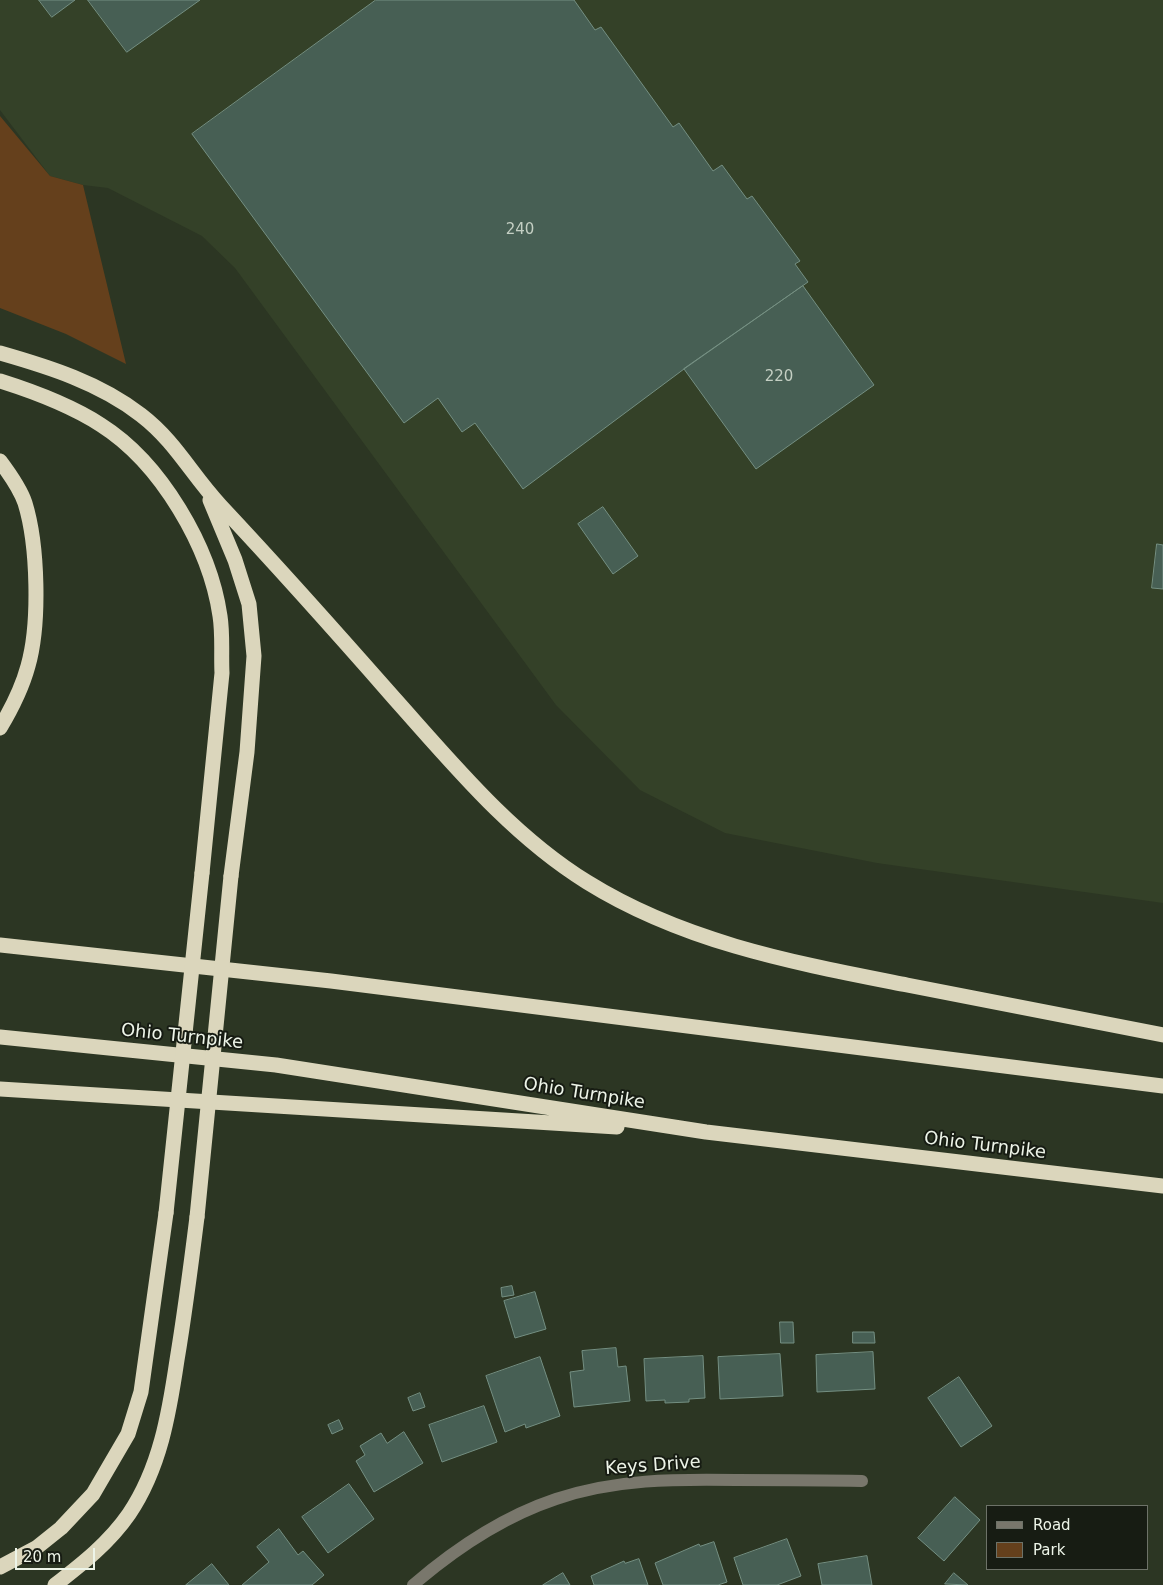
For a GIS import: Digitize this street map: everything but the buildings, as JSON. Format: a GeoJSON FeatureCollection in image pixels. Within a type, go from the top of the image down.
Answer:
{"type":"FeatureCollection","features":[{"type":"Feature","properties":{"kind":"highway"},"geometry":{"type":"LineString","coordinates":[[0,353],[93,386],[140,414],[182,454],[206,490],[302,594],[465,778],[502,815],[531,840],[587,882],[646,914],[696,935],[779,959],[1163,1035]]}},
{"type":"Feature","properties":{"kind":"highway"},"geometry":{"type":"LineString","coordinates":[[0,381],[33,391],[102,425],[128,447],[157,478],[178,506],[197,539],[210,572],[220,617],[222,673],[166,1213],[141,1392],[128,1434],[94,1494],[61,1528],[36,1548],[0,1567]]}},
{"type":"Feature","properties":{"kind":"highway"},"geometry":{"type":"LineString","coordinates":[[0,460],[10,474],[24,503],[31,537],[35,586],[35,628],[29,664],[16,701],[0,728]]}},
{"type":"Feature","properties":{"kind":"highway"},"geometry":{"type":"LineString","coordinates":[[55,1585],[99,1550],[129,1515],[151,1477],[164,1434],[187,1298],[197,1217],[231,876],[247,752],[254,656],[249,604],[236,560],[206,490]]}},
{"type":"Feature","properties":{"kind":"highway"},"geometry":{"type":"LineString","coordinates":[[0,945],[331,981],[1163,1086]]}},
{"type":"Feature","properties":{"kind":"highway","name":"Ohio Turnpike"},"geometry":{"type":"LineString","coordinates":[[0,1037],[276,1065],[706,1132],[1163,1186]]}},
{"type":"Feature","properties":{"kind":"highway"},"geometry":{"type":"LineString","coordinates":[[0,1089],[706,1132]]}},
{"type":"Feature","properties":{"kind":"street","name":"Keys Drive"},"geometry":{"type":"LineString","coordinates":[[413,1585],[463,1546],[495,1526],[540,1505],[587,1490],[653,1480],[862,1481]]}},
{"type":"Feature","properties":{"kind":"shaded area"},"geometry":{"type":"Polygon","coordinates":[[[0,0],[1163,0],[1163,903],[877,863],[725,833],[640,790],[556,705],[235,268],[202,236],[108,188],[83,185],[50,176],[0,110],[0,0]]]}},
{"type":"Feature","properties":{"kind":"green space"},"geometry":{"type":"Polygon","coordinates":[[[0,116],[50,176],[83,185],[126,364],[66,334],[0,308],[0,116]]]}}]}
